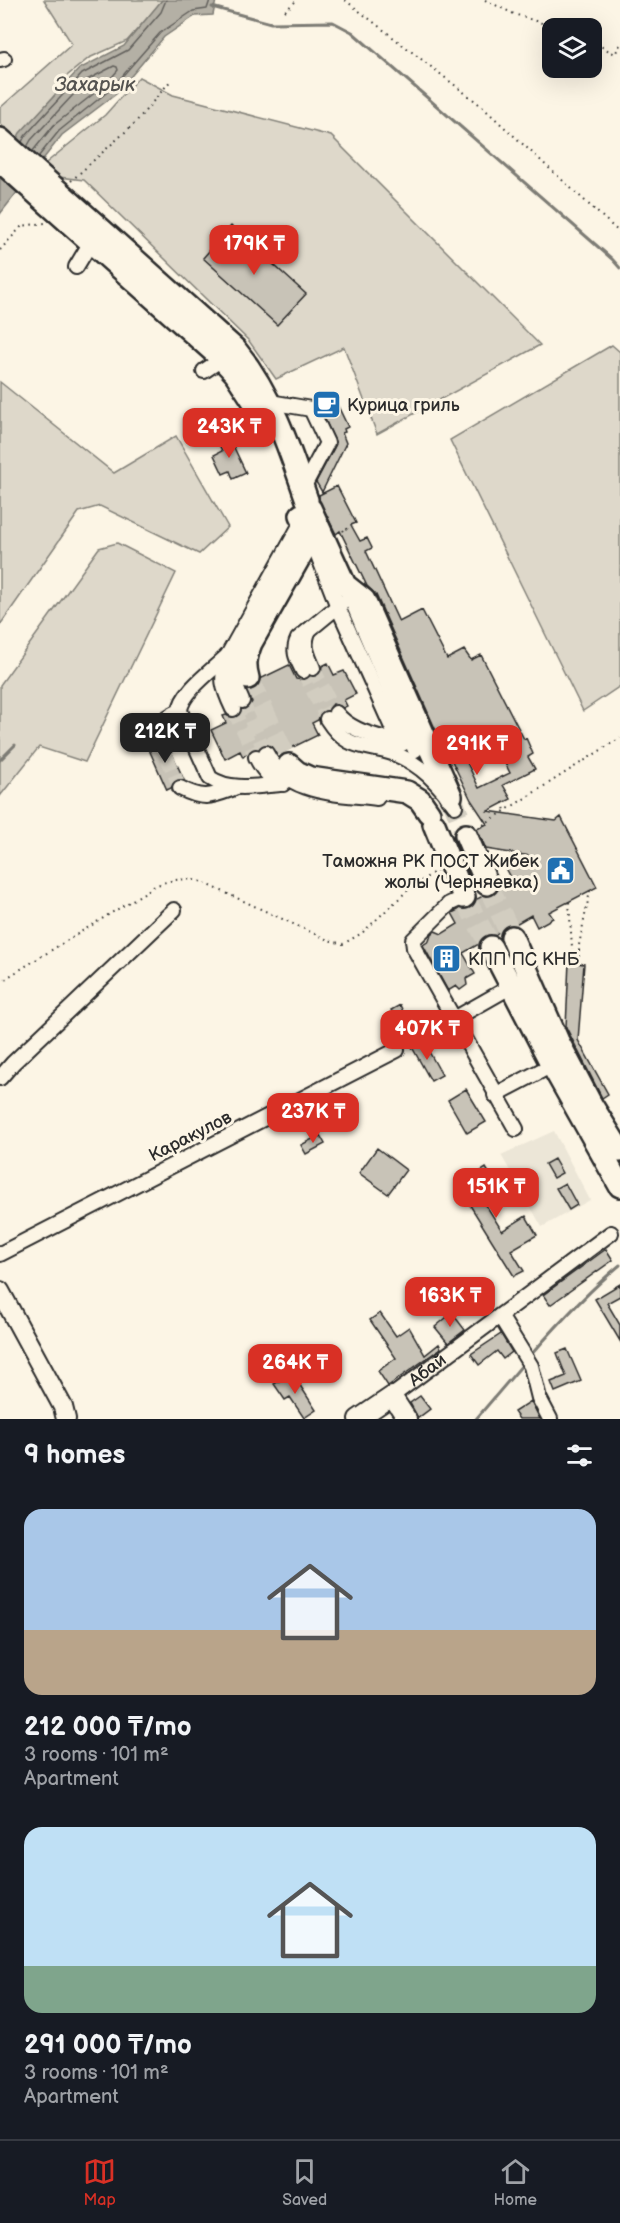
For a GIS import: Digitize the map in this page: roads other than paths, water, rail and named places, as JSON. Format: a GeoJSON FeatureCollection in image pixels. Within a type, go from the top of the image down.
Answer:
{"type":"FeatureCollection","features":[{"type":"Feature","properties":{"kind":"highway"},"geometry":{"type":"LineString","coordinates":[[2,148],[35,182],[62,217],[235,373],[268,430],[304,510],[347,591],[364,600],[453,801]]}},
{"type":"Feature","properties":{"kind":"highway"},"geometry":{"type":"LineString","coordinates":[[35,182],[59,193],[235,349],[248,365],[270,402],[304,510],[274,603],[251,643],[245,659],[248,678]]}},
{"type":"Feature","properties":{"kind":"highway"},"geometry":{"type":"LineString","coordinates":[[284,774],[407,792],[420,800],[432,819],[464,897]]}},
{"type":"Feature","properties":{"kind":"highway"},"geometry":{"type":"LineString","coordinates":[[465,836],[488,884]]}},
{"type":"Feature","properties":{"kind":"highway"},"geometry":{"type":"LineString","coordinates":[[512,937],[558,1041],[591,1104],[620,1151]]}},
{"type":"Feature","properties":{"kind":"highway"},"geometry":{"type":"LineString","coordinates":[[490,946],[552,1065],[618,1176]]}},
{"type":"Feature","properties":{"kind":"main road"},"geometry":{"type":"LineString","coordinates":[[0,1291],[63,1407],[66,1419]]}},
{"type":"Feature","properties":{"kind":"main road"},"geometry":{"type":"LineString","coordinates":[[392,1396],[407,1419]]}},
{"type":"Feature","properties":{"kind":"main road","name":"Абай"},"geometry":{"type":"LineString","coordinates":[[358,1419],[392,1396]]}},
{"type":"Feature","properties":{"kind":"street"},"geometry":{"type":"LineString","coordinates":[[76,267],[91,242]]}},
{"type":"Feature","properties":{"kind":"street"},"geometry":{"type":"LineString","coordinates":[[204,371],[222,359]]}},
{"type":"Feature","properties":{"kind":"street"},"geometry":{"type":"LineString","coordinates":[[270,402],[311,409],[327,443],[304,510],[228,655],[222,673],[223,685],[238,705],[233,675],[235,660],[263,610],[274,603]]}},
{"type":"Feature","properties":{"kind":"street"},"geometry":{"type":"LineString","coordinates":[[304,510],[338,607],[399,743]]}},
{"type":"Feature","properties":{"kind":"street"},"geometry":{"type":"LineString","coordinates":[[308,669],[295,654],[298,639],[311,626],[338,607],[347,591]]}},
{"type":"Feature","properties":{"kind":"street"},"geometry":{"type":"LineString","coordinates":[[347,591],[415,750]]}},
{"type":"Feature","properties":{"kind":"street"},"geometry":{"type":"LineString","coordinates":[[228,655],[186,695],[180,705],[180,711],[210,778],[218,783],[237,787]]}},
{"type":"Feature","properties":{"kind":"street"},"geometry":{"type":"LineString","coordinates":[[158,736],[158,730],[167,716],[180,711]]}},
{"type":"Feature","properties":{"kind":"street"},"geometry":{"type":"LineString","coordinates":[[437,765],[415,750],[354,729],[331,716],[335,732],[350,742],[395,754],[425,771],[453,801]]}},
{"type":"Feature","properties":{"kind":"street"},"geometry":{"type":"LineString","coordinates":[[284,774],[271,778],[260,765],[261,755],[280,773],[300,786],[407,803],[418,807],[432,819]]}},
{"type":"Feature","properties":{"kind":"street"},"geometry":{"type":"LineString","coordinates":[[180,788],[195,796],[207,798],[284,774]]}},
{"type":"Feature","properties":{"kind":"street"},"geometry":{"type":"LineString","coordinates":[[284,774],[300,786]]}},
{"type":"Feature","properties":{"kind":"street"},"geometry":{"type":"LineString","coordinates":[[464,897],[449,904],[413,940],[414,948],[516,1129]]}},
{"type":"Feature","properties":{"kind":"street"},"geometry":{"type":"LineString","coordinates":[[0,1078],[22,1054],[174,910]]}},
{"type":"Feature","properties":{"kind":"street"},"geometry":{"type":"LineString","coordinates":[[453,1019],[512,986]]}},
{"type":"Feature","properties":{"kind":"street","name":"Каракулов"},"geometry":{"type":"LineString","coordinates":[[0,1254],[397,1050]]}},
{"type":"Feature","properties":{"kind":"street"},"geometry":{"type":"LineString","coordinates":[[495,1095],[552,1065]]}},
{"type":"Feature","properties":{"kind":"street","name":"Абай"},"geometry":{"type":"LineString","coordinates":[[392,1396],[611,1233]]}},
{"type":"Feature","properties":{"kind":"street"},"geometry":{"type":"LineString","coordinates":[[500,1316],[531,1366],[538,1398],[550,1419]]}},
{"type":"Feature","properties":{"kind":"water","name":"Захарык"},"geometry":{"type":"Polygon","coordinates":[[[162,0],[216,0],[213,15],[195,16],[164,37],[116,94],[62,135],[0,214],[0,170],[20,133],[79,69],[124,46],[162,0]]]}},
{"type":"Feature","properties":{"kind":"waterway"},"geometry":{"type":"LineString","coordinates":[[212,7],[271,23],[333,22],[352,32],[620,268]]}},
{"type":"Feature","properties":{"kind":"waterway"},"geometry":{"type":"LineString","coordinates":[[0,760],[15,745]]}},
{"type":"Feature","properties":{"kind":"waterway"},"geometry":{"type":"LineString","coordinates":[[530,1356],[573,1309],[620,1265]]}},
{"type":"Feature","properties":{"kind":"waterway"},"geometry":{"type":"LineString","coordinates":[[476,1419],[523,1364]]}},
{"type":"Feature","properties":{"kind":"tunnel"},"geometry":{"type":"LineString","coordinates":[[313,668],[336,713]]}},
{"type":"Feature","properties":{"kind":"tunnel"},"geometry":{"type":"LineString","coordinates":[[303,671],[327,719]]}},
{"type":"Feature","properties":{"kind":"tunnel"},"geometry":{"type":"LineString","coordinates":[[248,678],[289,765]]}},
{"type":"Feature","properties":{"kind":"tunnel"},"geometry":{"type":"LineString","coordinates":[[242,701],[266,753]]}},
{"type":"Feature","properties":{"kind":"tunnel"},"geometry":{"type":"LineString","coordinates":[[233,709],[256,757]]}},
{"type":"Feature","properties":{"kind":"tunnel"},"geometry":{"type":"LineString","coordinates":[[158,736],[180,788]]}},
{"type":"Feature","properties":{"kind":"tunnel"},"geometry":{"type":"LineString","coordinates":[[451,796],[466,835]]}},
{"type":"Feature","properties":{"kind":"tunnel"},"geometry":{"type":"LineString","coordinates":[[487,884],[512,937]]}},
{"type":"Feature","properties":{"kind":"tunnel"},"geometry":{"type":"LineString","coordinates":[[464,897],[491,947]]}},
{"type":"Feature","properties":{"kind":"place","name":"Курица гриль"},"geometry":{"type":"Point","coordinates":[326,405]}},
{"type":"Feature","properties":{"kind":"place","name":"Таможня РК ПОСТ Жибек жолы (Черняевка)"},"geometry":{"type":"Point","coordinates":[560,871]}},
{"type":"Feature","properties":{"kind":"place","name":"КПП ПС КНБ"},"geometry":{"type":"Point","coordinates":[447,959]}}]}
